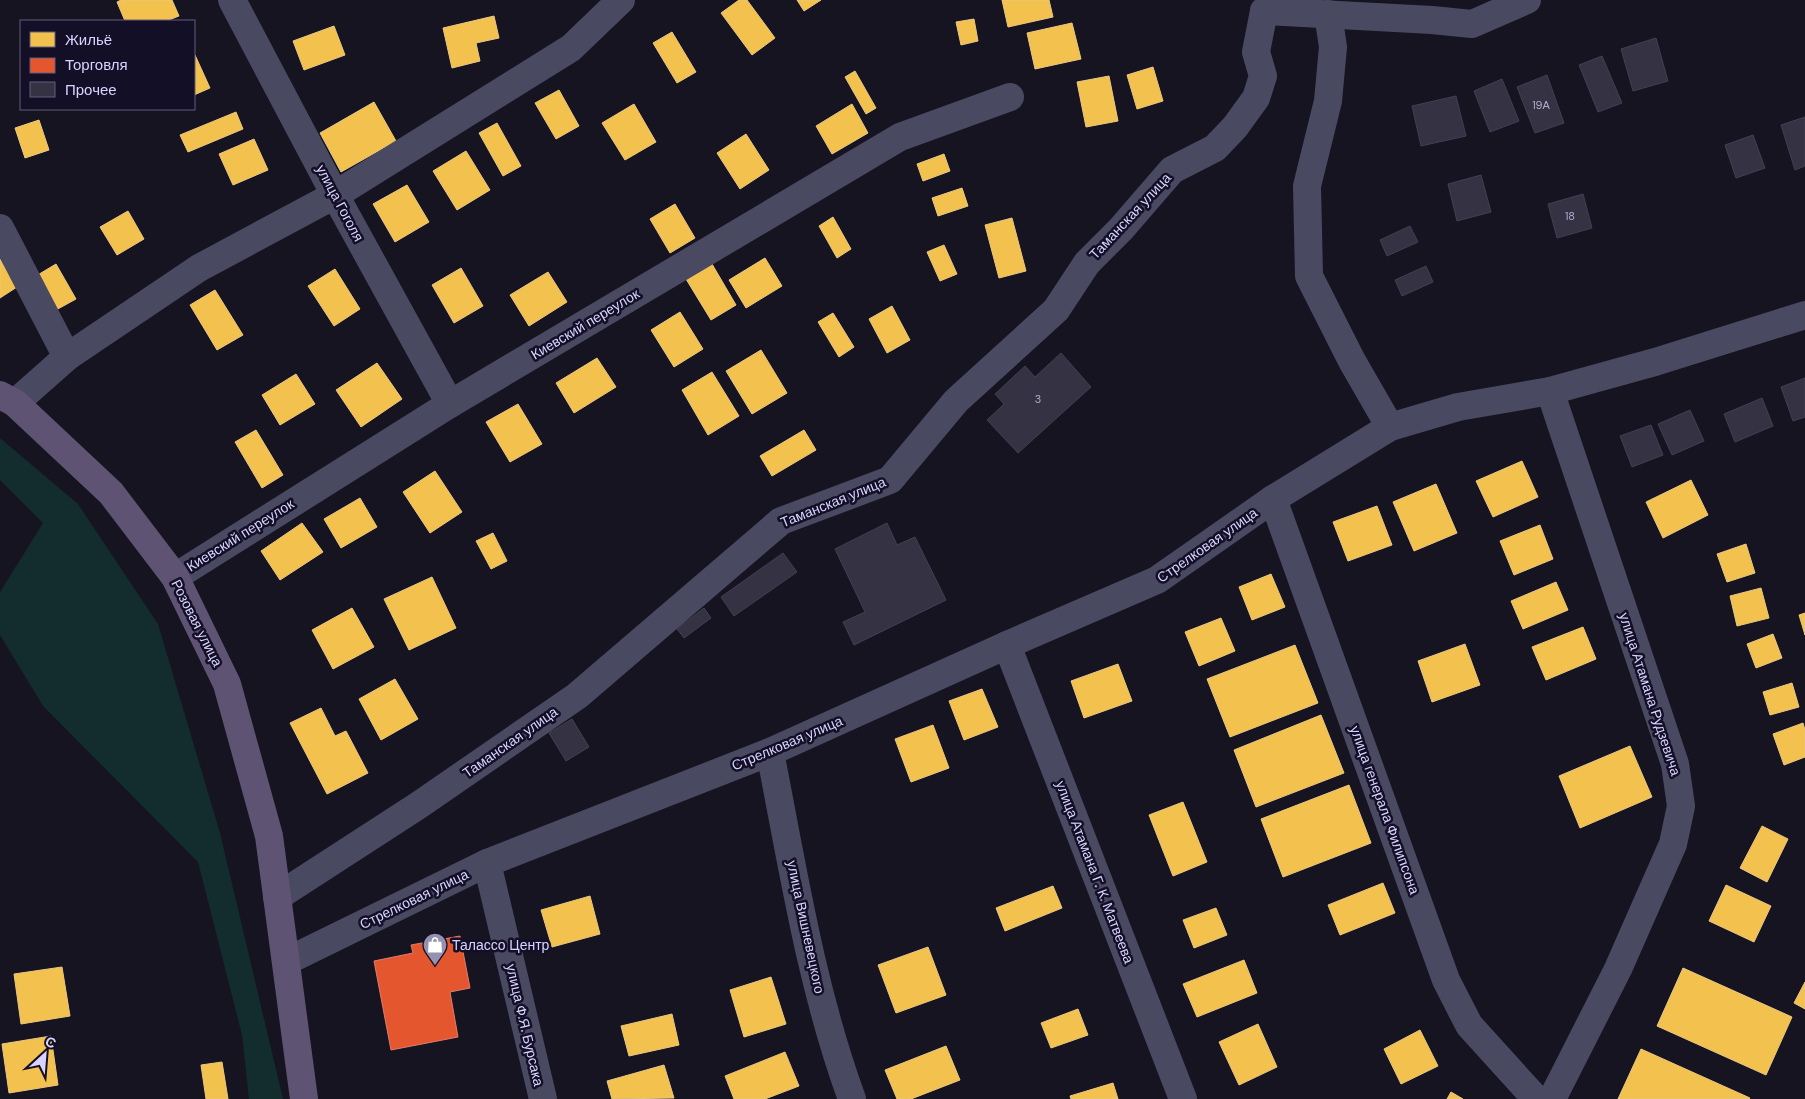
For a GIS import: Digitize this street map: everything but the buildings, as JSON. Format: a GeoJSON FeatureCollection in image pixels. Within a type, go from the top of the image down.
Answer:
{"type":"FeatureCollection","features":[{"type":"Feature","properties":{"kind":"main road","name":"Розовая улица"},"geometry":{"type":"LineString","coordinates":[[8,399],[111,493],[175,577],[228,684],[269,836],[304,1099]]}},
{"type":"Feature","properties":{"kind":"street","name":"улица Гоголя"},"geometry":{"type":"LineString","coordinates":[[232,0],[335,195],[450,404]]}},
{"type":"Feature","properties":{"kind":"street"},"geometry":{"type":"LineString","coordinates":[[1262,5],[1328,14],[1472,24],[1502,6],[1527,0]]}},
{"type":"Feature","properties":{"kind":"street"},"geometry":{"type":"LineString","coordinates":[[8,399],[67,356],[199,268],[335,195],[571,48],[613,3]]}},
{"type":"Feature","properties":{"kind":"street","name":"Таманская улица"},"geometry":{"type":"LineString","coordinates":[[277,897],[419,805],[577,696],[781,521],[890,480],[956,401],[1056,310],[1087,263],[1121,229],[1172,170],[1215,148],[1235,127],[1256,98],[1263,76],[1256,52],[1262,5]]}},
{"type":"Feature","properties":{"kind":"street"},"geometry":{"type":"LineString","coordinates":[[1328,14],[1334,47],[1328,101],[1307,186],[1309,276],[1352,361],[1390,426]]}},
{"type":"Feature","properties":{"kind":"street","name":"Киевский переулок"},"geometry":{"type":"LineString","coordinates":[[175,577],[450,404],[900,137],[1010,97]]}},
{"type":"Feature","properties":{"kind":"street"},"geometry":{"type":"LineString","coordinates":[[0,228],[67,356]]}},
{"type":"Feature","properties":{"kind":"street","name":"Стрелковая улица"},"geometry":{"type":"LineString","coordinates":[[287,961],[487,863],[770,752],[1007,645],[1157,580],[1273,499],[1390,426],[1458,407],[1550,391],[1655,362],[1805,315]]}},
{"type":"Feature","properties":{"kind":"street","name":"улица Атамана Рудзевича"},"geometry":{"type":"LineString","coordinates":[[1550,391],[1675,764],[1681,806],[1673,844],[1651,895],[1618,969],[1552,1099]]}},
{"type":"Feature","properties":{"kind":"street","name":"улица генерала Филипсона"},"geometry":{"type":"LineString","coordinates":[[1273,499],[1446,980],[1470,1025],[1488,1048],[1536,1099]]}},
{"type":"Feature","properties":{"kind":"street","name":"улица Атамана Г. К. Матвеева"},"geometry":{"type":"LineString","coordinates":[[1007,645],[1183,1099]]}},
{"type":"Feature","properties":{"kind":"street","name":"улица Вишневецкого"},"geometry":{"type":"LineString","coordinates":[[770,752],[814,976],[839,1063],[852,1099]]}},
{"type":"Feature","properties":{"kind":"street","name":"улица Ф.Я. Бурсака"},"geometry":{"type":"LineString","coordinates":[[487,863],[543,1099]]}},
{"type":"Feature","properties":{"kind":"green space"},"geometry":{"type":"Polygon","coordinates":[[[0,438],[78,504],[158,624],[220,833],[283,1099],[249,1099],[242,1035],[198,862],[43,706],[0,635],[0,592],[43,523],[0,480],[0,438]]]}},
{"type":"Feature","properties":{"kind":"place","name":"Талассо Центр"},"geometry":{"type":"Point","coordinates":[435,966]}}]}
